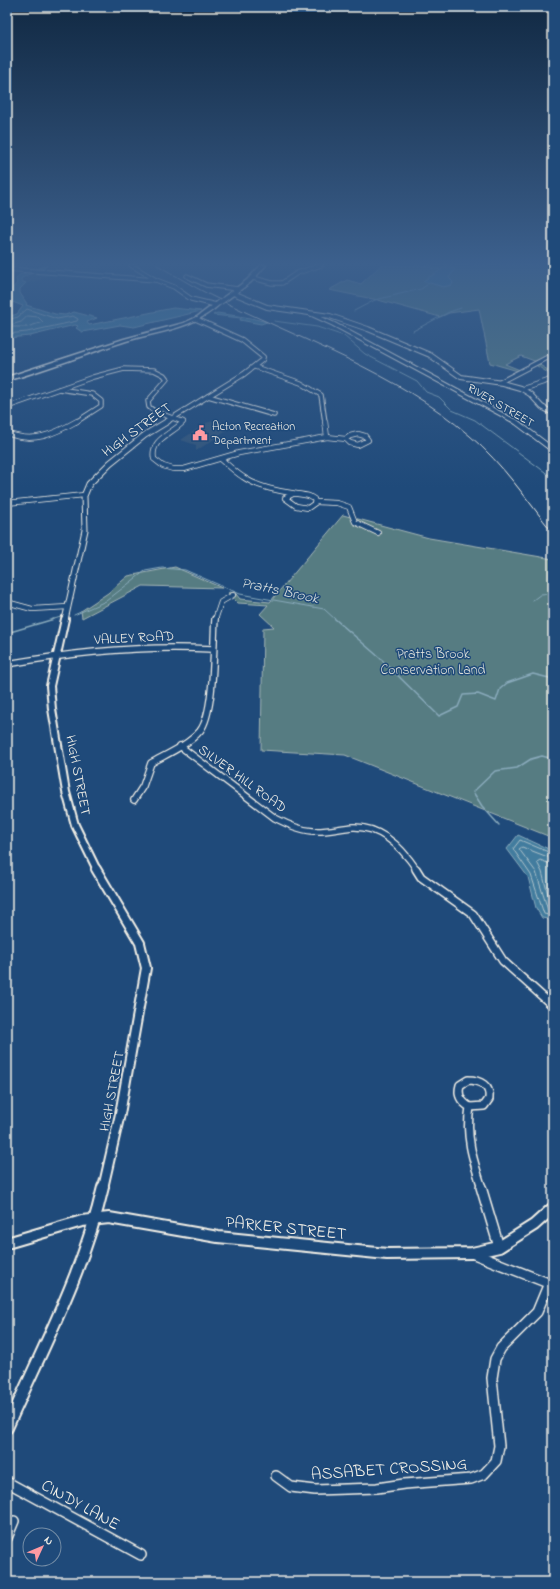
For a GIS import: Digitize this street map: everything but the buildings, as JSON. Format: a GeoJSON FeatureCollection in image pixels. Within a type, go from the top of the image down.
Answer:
{"type":"FeatureCollection","features":[{"type":"Feature","properties":{"kind":"main road"},"geometry":{"type":"LineString","coordinates":[[7,379],[128,339]]}},
{"type":"Feature","properties":{"kind":"street"},"geometry":{"type":"LineString","coordinates":[[239,339],[257,350],[263,359],[255,367],[301,382],[321,395],[327,437]]}},
{"type":"Feature","properties":{"kind":"street","name":"RIVER STREET"},"geometry":{"type":"LineString","coordinates":[[362,339],[515,421],[553,450]]}},
{"type":"Feature","properties":{"kind":"street"},"geometry":{"type":"LineString","coordinates":[[393,339],[431,356],[461,377],[500,382],[522,389],[531,395],[542,407],[553,412]]}},
{"type":"Feature","properties":{"kind":"street"},"geometry":{"type":"LineString","coordinates":[[500,382],[548,357]]}},
{"type":"Feature","properties":{"kind":"street","name":"HIGH STREET"},"geometry":{"type":"LineString","coordinates":[[7,1428],[80,1265],[95,1219],[128,1077],[145,981],[146,968],[140,943],[96,871],[75,825],[66,792],[50,696],[50,686],[85,530],[84,495],[89,484],[114,459],[145,435],[255,367]]}},
{"type":"Feature","properties":{"kind":"street"},"geometry":{"type":"LineString","coordinates":[[7,407],[124,369],[154,370],[164,375],[167,379],[151,398],[148,405],[154,411],[181,420],[182,423],[156,444],[153,455],[156,461],[170,467],[183,468],[198,466],[246,452],[316,438],[346,438],[357,434],[365,436],[368,440],[364,444],[355,445],[348,442],[346,438]]}},
{"type":"Feature","properties":{"kind":"street"},"geometry":{"type":"LineString","coordinates":[[522,389],[553,379]]}},
{"type":"Feature","properties":{"kind":"street"},"geometry":{"type":"LineString","coordinates":[[7,433],[21,438],[42,438],[93,412],[100,406],[100,400],[95,396],[59,389]]}},
{"type":"Feature","properties":{"kind":"street"},"geometry":{"type":"LineString","coordinates":[[208,396],[274,415]]}},
{"type":"Feature","properties":{"kind":"street"},"geometry":{"type":"LineString","coordinates":[[221,459],[243,477],[274,490],[309,496],[315,502],[337,503],[349,507],[355,522],[378,532]]}},
{"type":"Feature","properties":{"kind":"street"},"geometry":{"type":"LineString","coordinates":[[274,490],[295,507],[301,509],[310,507],[315,502]]}},
{"type":"Feature","properties":{"kind":"street"},"geometry":{"type":"LineString","coordinates":[[285,498],[293,494]]}},
{"type":"Feature","properties":{"kind":"street"},"geometry":{"type":"LineString","coordinates":[[7,503],[84,495]]}},
{"type":"Feature","properties":{"kind":"street"},"geometry":{"type":"LineString","coordinates":[[134,800],[143,786],[151,764],[199,732],[205,723],[208,714],[214,621],[216,611],[221,602],[233,595]]}},
{"type":"Feature","properties":{"kind":"street"},"geometry":{"type":"LineString","coordinates":[[10,603],[32,609],[68,607]]}},
{"type":"Feature","properties":{"kind":"street","name":"VALLEY ROAD"},"geometry":{"type":"LineString","coordinates":[[7,664],[57,655],[176,646],[213,649]]}},
{"type":"Feature","properties":{"kind":"street","name":"SILVER HILL ROAD"},"geometry":{"type":"LineString","coordinates":[[180,746],[283,823],[313,831],[340,827],[362,828],[380,833],[392,841],[407,855],[421,877],[473,914],[503,961],[553,1006]]}},
{"type":"Feature","properties":{"kind":"street"},"geometry":{"type":"LineString","coordinates":[[470,1107],[467,1123],[469,1145],[499,1246]]}},
{"type":"Feature","properties":{"kind":"street","name":"PARKER STREET"},"geometry":{"type":"LineString","coordinates":[[7,1243],[82,1221],[109,1218],[218,1237],[387,1254],[472,1253],[499,1246],[534,1225],[553,1208]]}},
{"type":"Feature","properties":{"kind":"street"},"geometry":{"type":"LineString","coordinates":[[472,1253],[551,1284]]}},
{"type":"Feature","properties":{"kind":"street","name":"ASSABET CROSSING"},"geometry":{"type":"LineString","coordinates":[[276,1476],[291,1488],[315,1490],[378,1488],[404,1484],[471,1479],[484,1474],[496,1461],[499,1446],[492,1378],[495,1359],[501,1348],[536,1313],[551,1284]]}},
{"type":"Feature","properties":{"kind":"street","name":"CINDY LANE"},"geometry":{"type":"LineString","coordinates":[[7,1482],[141,1555]]}},
{"type":"Feature","properties":{"kind":"street"},"geometry":{"type":"LineString","coordinates":[[7,1538],[14,1521]]}},
{"type":"Feature","properties":{"kind":"shaded area"},"geometry":{"type":"Polygon","coordinates":[[[217,420],[229,424],[225,432],[196,451],[196,445],[181,440],[206,423],[217,420]]]}},
{"type":"Feature","properties":{"kind":"green space"},"geometry":{"type":"Polygon","coordinates":[[[485,339],[553,339],[553,352],[547,359],[538,364],[553,373],[553,376],[534,364],[537,362],[521,356],[505,364],[520,370],[518,371],[490,363],[485,339]]]}},
{"type":"Feature","properties":{"kind":"green space","name":"Pratts Brook Conservation Land"},"geometry":{"type":"Polygon","coordinates":[[[343,515],[429,538],[553,559],[553,838],[345,755],[261,750],[263,628],[274,627],[260,614],[268,605],[238,603],[228,593],[230,592],[236,594],[240,599],[270,602],[343,515]]]}},
{"type":"Feature","properties":{"kind":"green space"},"geometry":{"type":"Polygon","coordinates":[[[175,567],[222,588],[143,586],[82,618],[81,611],[108,593],[128,576],[175,567]]]}},
{"type":"Feature","properties":{"kind":"water"},"geometry":{"type":"Polygon","coordinates":[[[518,835],[553,851],[553,920],[542,918],[536,908],[528,877],[507,849],[518,835]]]}},
{"type":"Feature","properties":{"kind":"waterway"},"geometry":{"type":"LineString","coordinates":[[348,339],[365,354],[417,381],[426,392],[439,397],[452,410],[475,420],[553,478]]}},
{"type":"Feature","properties":{"kind":"waterway","name":"Pratts Brook"},"geometry":{"type":"LineString","coordinates":[[74,615],[106,601],[145,571],[162,568],[185,570],[240,594],[324,609],[336,620]]}},
{"type":"Feature","properties":{"kind":"waterway"},"geometry":{"type":"LineString","coordinates":[[533,600],[541,594],[553,593]]}},
{"type":"Feature","properties":{"kind":"waterway","name":"Pratts Brook"},"geometry":{"type":"LineString","coordinates":[[51,620],[64,616]]}},
{"type":"Feature","properties":{"kind":"waterway","name":"Pratts Brook"},"geometry":{"type":"LineString","coordinates":[[7,633],[54,619]]}},
{"type":"Feature","properties":{"kind":"waterway","name":"Pratts Brook"},"geometry":{"type":"LineString","coordinates":[[335,619],[380,658],[439,716],[458,707],[463,695],[478,694],[496,701],[500,689],[507,683],[533,674],[553,679]]}},
{"type":"Feature","properties":{"kind":"waterway"},"geometry":{"type":"LineString","coordinates":[[499,825],[482,806],[473,792],[495,771],[517,768],[531,759],[542,756],[553,759]]}},
{"type":"Feature","properties":{"kind":"railway"},"geometry":{"type":"LineString","coordinates":[[305,339],[378,374],[441,413],[470,436],[493,458],[553,533]]}},
{"type":"Feature","properties":{"kind":"place","name":"Acton Recreation Department"},"geometry":{"type":"Point","coordinates":[200,433]}}]}
